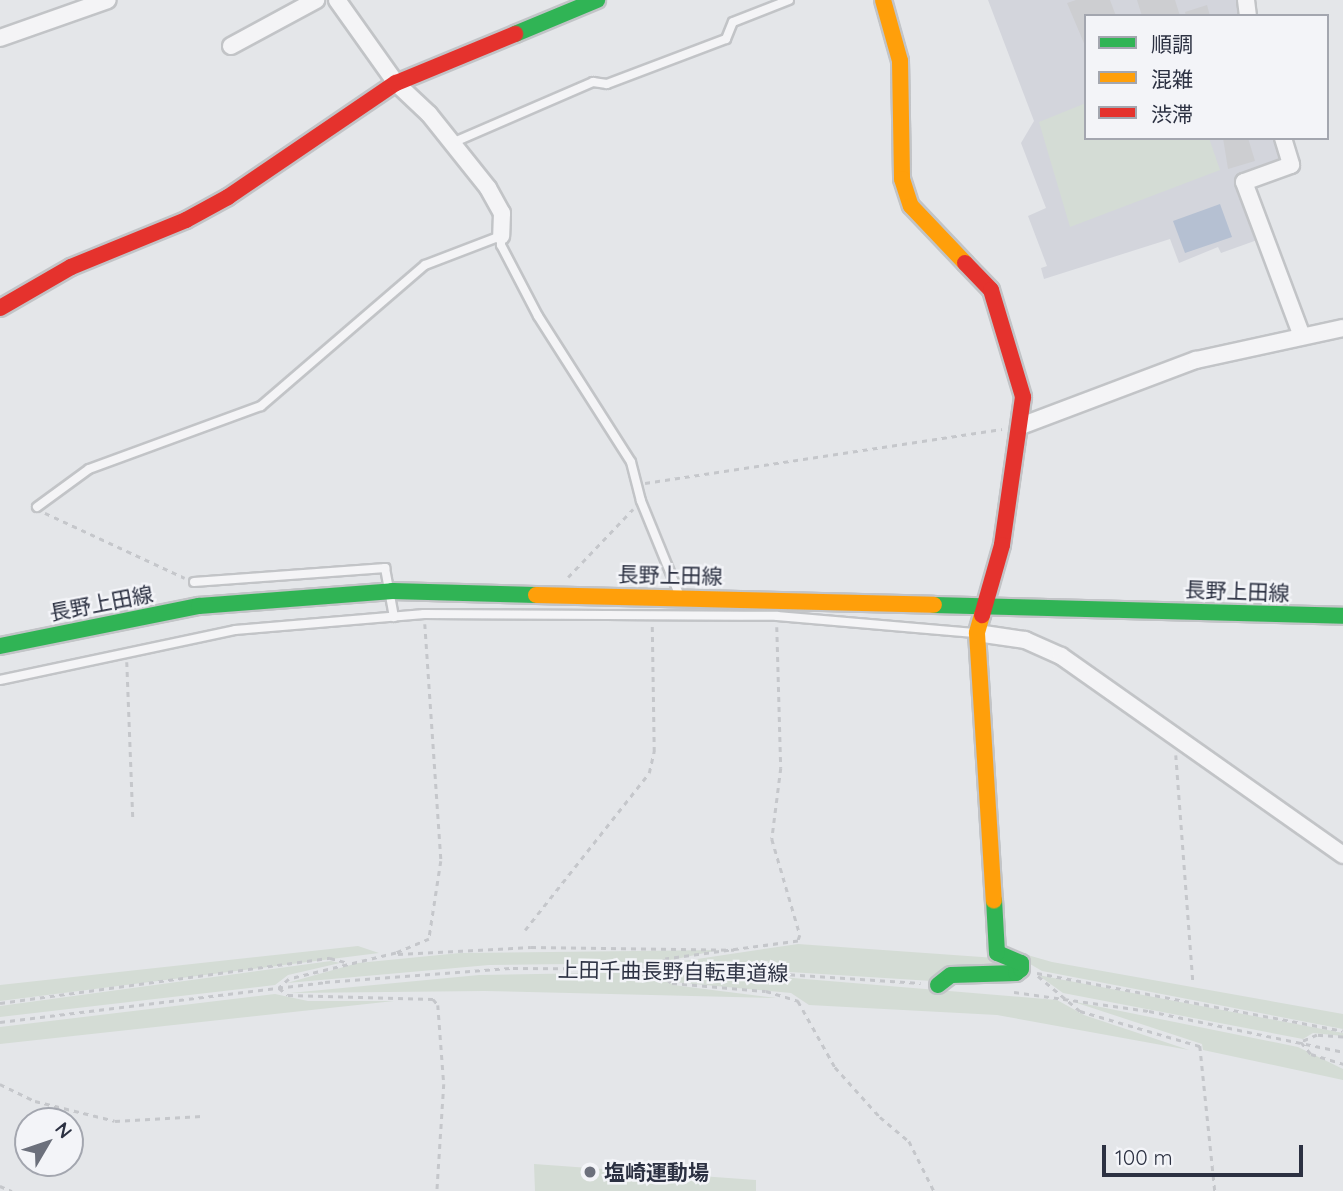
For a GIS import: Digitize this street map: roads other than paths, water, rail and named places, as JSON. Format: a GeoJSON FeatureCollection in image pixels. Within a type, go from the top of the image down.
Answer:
{"type":"FeatureCollection","features":[{"type":"Feature","properties":{"kind":"street"},"geometry":{"type":"LineString","coordinates":[[0,38],[108,0]]}},
{"type":"Feature","properties":{"kind":"street"},"geometry":{"type":"LineString","coordinates":[[231,46],[316,0]]}},
{"type":"Feature","properties":{"kind":"street"},"geometry":{"type":"LineString","coordinates":[[337,0],[396,83],[452,143],[502,213],[501,236]]}},
{"type":"Feature","properties":{"kind":"street"},"geometry":{"type":"LineString","coordinates":[[0,308],[71,267],[186,220],[228,197],[396,83],[575,4],[597,0]]}},
{"type":"Feature","properties":{"kind":"street"},"geometry":{"type":"LineString","coordinates":[[883,0],[900,61],[902,179],[911,206],[991,290],[1023,397],[1021,426],[1012,458],[1002,545],[977,633],[997,953],[1021,964],[1021,969],[1016,973],[951,975],[938,985]]}},
{"type":"Feature","properties":{"kind":"street"},"geometry":{"type":"LineString","coordinates":[[1284,140],[1291,164],[1244,182],[1301,334]]}},
{"type":"Feature","properties":{"kind":"street"},"geometry":{"type":"LineString","coordinates":[[1021,426],[1196,360],[1301,334],[1343,328]]}},
{"type":"Feature","properties":{"kind":"street","name":"長野上田線"},"geometry":{"type":"LineString","coordinates":[[0,646],[200,606],[392,591],[542,592],[1343,615]]}},
{"type":"Feature","properties":{"kind":"street"},"geometry":{"type":"LineString","coordinates":[[977,633],[1025,640],[1061,656],[1343,855]]}},
{"type":"Feature","properties":{"kind":"lane"},"geometry":{"type":"LineString","coordinates":[[452,143],[593,82],[607,84],[726,39],[733,22],[789,0]]}},
{"type":"Feature","properties":{"kind":"lane"},"geometry":{"type":"LineString","coordinates":[[37,507],[89,469],[261,406],[425,265],[501,236],[501,245],[538,316],[631,462],[639,484],[641,501],[680,596],[684,617]]}},
{"type":"Feature","properties":{"kind":"lane"},"geometry":{"type":"LineString","coordinates":[[194,582],[385,568],[392,591],[394,617]]}},
{"type":"Feature","properties":{"kind":"lane"},"geometry":{"type":"LineString","coordinates":[[541,614],[542,592]]}},
{"type":"Feature","properties":{"kind":"lane"},"geometry":{"type":"LineString","coordinates":[[0,680],[235,630],[424,614],[652,613],[684,617],[777,616],[977,633]]}},
{"type":"Feature","properties":{"kind":"water"},"geometry":{"type":"Polygon","coordinates":[[[1220,204],[1232,237],[1185,253],[1173,221],[1220,204]]]}},
{"type":"Feature","properties":{"kind":"place","name":"塩崎運動場"},"geometry":{"type":"Point","coordinates":[590,1172]}}]}
